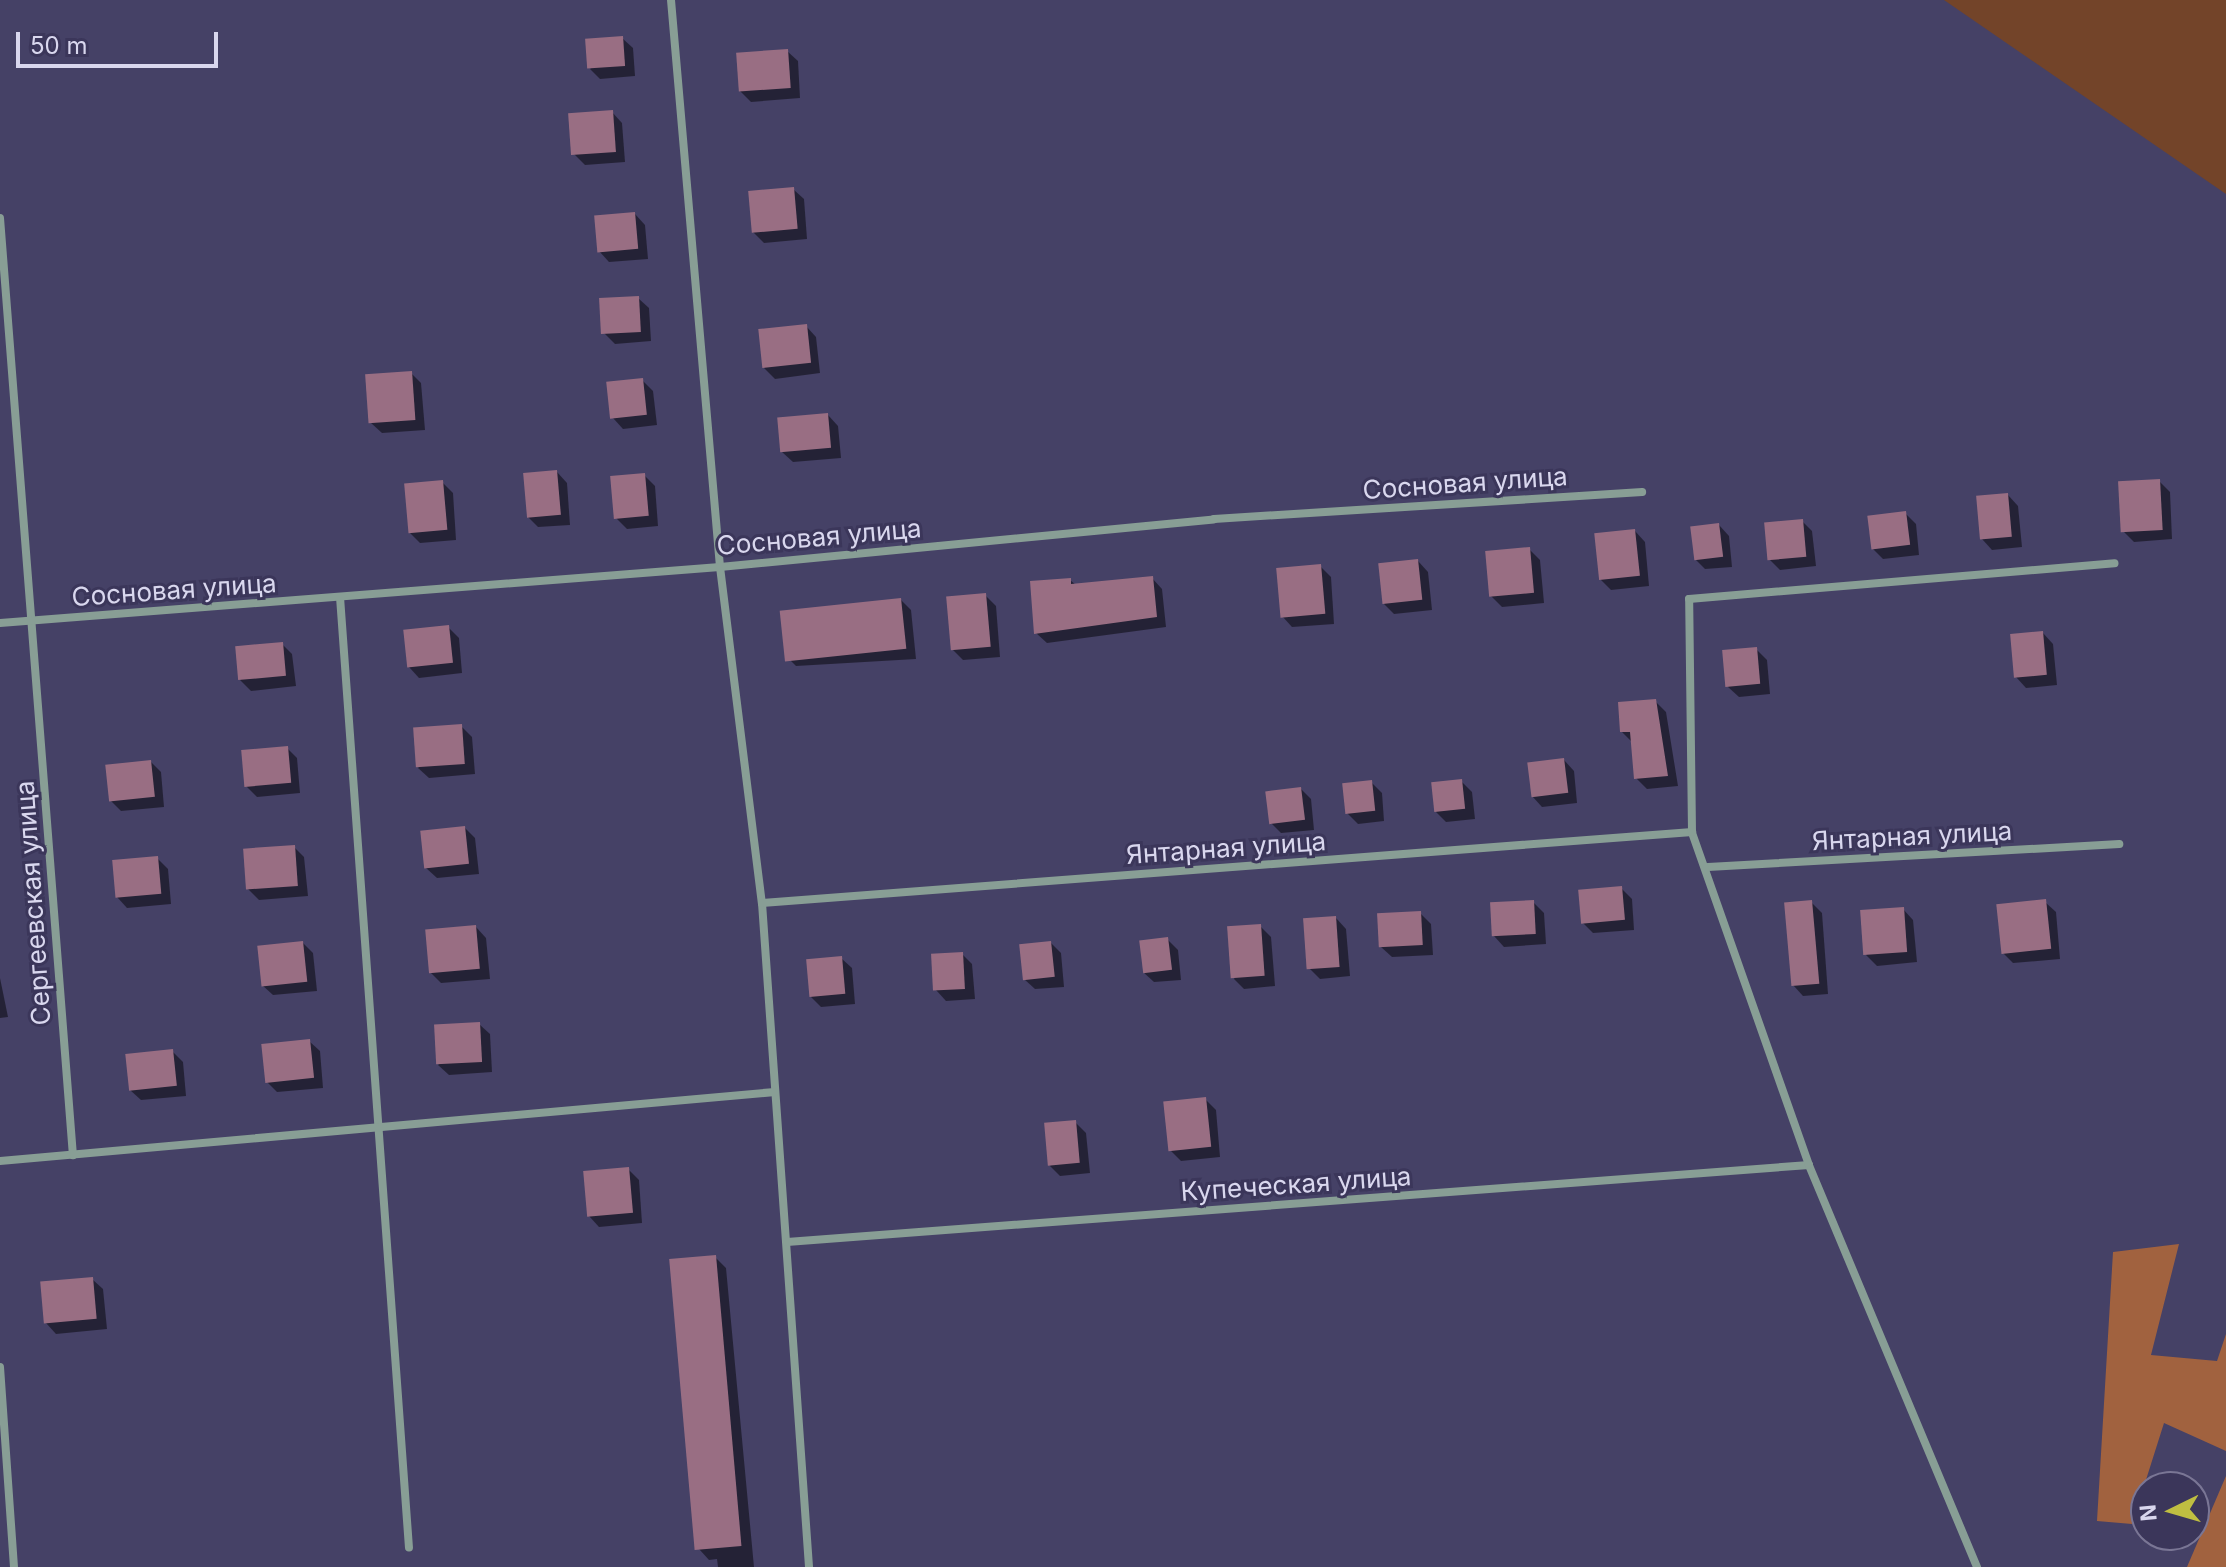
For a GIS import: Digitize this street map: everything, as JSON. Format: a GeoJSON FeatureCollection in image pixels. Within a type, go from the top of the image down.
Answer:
{"type":"FeatureCollection","features":[{"type":"Feature","properties":{"kind":"street"},"geometry":{"type":"LineString","coordinates":[[671,0],[720,567],[762,903],[809,1567]]}},
{"type":"Feature","properties":{"kind":"street","name":"Сергеевская улица"},"geometry":{"type":"LineString","coordinates":[[0,218],[73,1155]]}},
{"type":"Feature","properties":{"kind":"street","name":"Сосновая улица"},"geometry":{"type":"LineString","coordinates":[[0,623],[720,567],[1214,519],[1642,492]]}},
{"type":"Feature","properties":{"kind":"street"},"geometry":{"type":"LineString","coordinates":[[1977,1567],[1809,1165],[1756,1023],[1708,867],[1692,832],[1689,599],[2114,563]]}},
{"type":"Feature","properties":{"kind":"street"},"geometry":{"type":"LineString","coordinates":[[340,597],[409,1548]]}},
{"type":"Feature","properties":{"kind":"street","name":"Янтарная улица"},"geometry":{"type":"LineString","coordinates":[[762,903],[1692,832]]}},
{"type":"Feature","properties":{"kind":"street","name":"Янтарная улица"},"geometry":{"type":"LineString","coordinates":[[1708,867],[2119,844]]}},
{"type":"Feature","properties":{"kind":"street"},"geometry":{"type":"LineString","coordinates":[[0,1161],[775,1092]]}},
{"type":"Feature","properties":{"kind":"street","name":"Купеческая улица"},"geometry":{"type":"LineString","coordinates":[[787,1242],[1809,1165]]}},
{"type":"Feature","properties":{"kind":"street"},"geometry":{"type":"LineString","coordinates":[[0,1367],[14,1567]]}},
{"type":"Feature","properties":{"kind":"shaded area"},"geometry":{"type":"Polygon","coordinates":[[[1944,0],[2226,0],[2226,194],[1944,0]]]}},
{"type":"Feature","properties":{"kind":"shaded area"},"geometry":{"type":"Polygon","coordinates":[[[2179,1244],[2151,1355],[2217,1361],[2226,1334],[2226,1451],[2164,1423],[2149,1471],[2130,1471],[2130,1524],[2097,1521],[2113,1252],[2179,1244]]]}},
{"type":"Feature","properties":{"kind":"shaded area"},"geometry":{"type":"Polygon","coordinates":[[[2226,1476],[2226,1567],[2187,1567],[2194,1551],[2210,1551],[2210,1513],[2226,1476]]]}},
{"type":"Feature","properties":{"kind":"building"},"geometry":{"type":"Polygon","coordinates":[[[623,36],[625,66],[587,69],[585,39],[623,36]]]}},
{"type":"Feature","properties":{"kind":"building"},"geometry":{"type":"Polygon","coordinates":[[[788,49],[791,88],[739,92],[736,53],[788,49]]]}},
{"type":"Feature","properties":{"kind":"building"},"geometry":{"type":"Polygon","coordinates":[[[613,110],[616,152],[571,155],[568,113],[613,110]]]}},
{"type":"Feature","properties":{"kind":"building"},"geometry":{"type":"Polygon","coordinates":[[[794,187],[798,229],[752,233],[748,191],[794,187]]]}},
{"type":"Feature","properties":{"kind":"building"},"geometry":{"type":"Polygon","coordinates":[[[635,212],[638,249],[597,252],[594,216],[635,212]]]}},
{"type":"Feature","properties":{"kind":"building"},"geometry":{"type":"Polygon","coordinates":[[[639,296],[641,332],[601,334],[599,298],[639,296]]]}},
{"type":"Feature","properties":{"kind":"building"},"geometry":{"type":"Polygon","coordinates":[[[807,324],[811,363],[762,368],[758,329],[807,324]]]}},
{"type":"Feature","properties":{"kind":"building"},"geometry":{"type":"Polygon","coordinates":[[[412,371],[415,420],[369,423],[365,374],[412,371]]]}},
{"type":"Feature","properties":{"kind":"building"},"geometry":{"type":"Polygon","coordinates":[[[643,378],[647,415],[610,419],[606,382],[643,378]]]}},
{"type":"Feature","properties":{"kind":"building"},"geometry":{"type":"Polygon","coordinates":[[[828,413],[831,448],[780,452],[777,417],[828,413]]]}},
{"type":"Feature","properties":{"kind":"building"},"geometry":{"type":"Polygon","coordinates":[[[557,470],[561,515],[527,518],[523,473],[557,470]]]}},
{"type":"Feature","properties":{"kind":"building"},"geometry":{"type":"Polygon","coordinates":[[[645,473],[649,516],[614,519],[610,476],[645,473]]]}},
{"type":"Feature","properties":{"kind":"building"},"geometry":{"type":"Polygon","coordinates":[[[2160,479],[2163,530],[2121,532],[2118,481],[2160,479]]]}},
{"type":"Feature","properties":{"kind":"building"},"geometry":{"type":"Polygon","coordinates":[[[443,480],[447,530],[409,533],[404,483],[443,480]]]}},
{"type":"Feature","properties":{"kind":"building"},"geometry":{"type":"Polygon","coordinates":[[[2008,493],[2012,537],[1980,540],[1976,496],[2008,493]]]}},
{"type":"Feature","properties":{"kind":"building"},"geometry":{"type":"Polygon","coordinates":[[[1906,511],[1910,545],[1871,549],[1867,516],[1906,511]]]}},
{"type":"Feature","properties":{"kind":"building"},"geometry":{"type":"Polygon","coordinates":[[[1803,519],[1806,557],[1767,560],[1764,522],[1803,519]]]}},
{"type":"Feature","properties":{"kind":"building"},"geometry":{"type":"Polygon","coordinates":[[[1719,523],[1723,557],[1694,560],[1690,527],[1719,523]]]}},
{"type":"Feature","properties":{"kind":"building"},"geometry":{"type":"Polygon","coordinates":[[[1635,529],[1640,576],[1599,580],[1594,533],[1635,529]]]}},
{"type":"Feature","properties":{"kind":"building"},"geometry":{"type":"Polygon","coordinates":[[[1530,547],[1534,593],[1489,597],[1485,551],[1530,547]]]}},
{"type":"Feature","properties":{"kind":"building"},"geometry":{"type":"Polygon","coordinates":[[[1418,559],[1422,600],[1383,604],[1378,563],[1418,559]]]}},
{"type":"Feature","properties":{"kind":"building"},"geometry":{"type":"Polygon","coordinates":[[[1321,564],[1325,614],[1281,618],[1276,568],[1321,564]]]}},
{"type":"Feature","properties":{"kind":"building"},"geometry":{"type":"Polygon","coordinates":[[[1153,576],[1157,617],[1034,634],[1030,581],[1071,578],[1071,584],[1153,576]]]}},
{"type":"Feature","properties":{"kind":"building"},"geometry":{"type":"Polygon","coordinates":[[[986,593],[991,647],[951,650],[946,596],[986,593]]]}},
{"type":"Feature","properties":{"kind":"building"},"geometry":{"type":"Polygon","coordinates":[[[901,598],[906,649],[785,661],[780,611],[901,598]]]}},
{"type":"Feature","properties":{"kind":"building"},"geometry":{"type":"Polygon","coordinates":[[[449,625],[453,663],[407,668],[403,630],[449,625]]]}},
{"type":"Feature","properties":{"kind":"building"},"geometry":{"type":"Polygon","coordinates":[[[2043,631],[2047,675],[2014,678],[2010,634],[2043,631]]]}},
{"type":"Feature","properties":{"kind":"building"},"geometry":{"type":"Polygon","coordinates":[[[283,642],[286,676],[238,680],[235,646],[283,642]]]}},
{"type":"Feature","properties":{"kind":"building"},"geometry":{"type":"Polygon","coordinates":[[[1757,647],[1760,684],[1725,687],[1722,650],[1757,647]]]}},
{"type":"Feature","properties":{"kind":"building"},"geometry":{"type":"Polygon","coordinates":[[[1656,699],[1668,776],[1634,779],[1630,732],[1620,732],[1618,702],[1656,699]]]}},
{"type":"Feature","properties":{"kind":"building"},"geometry":{"type":"Polygon","coordinates":[[[462,724],[465,764],[416,767],[413,727],[462,724]]]}},
{"type":"Feature","properties":{"kind":"building"},"geometry":{"type":"Polygon","coordinates":[[[288,746],[291,783],[244,787],[241,750],[288,746]]]}},
{"type":"Feature","properties":{"kind":"building"},"geometry":{"type":"Polygon","coordinates":[[[1564,758],[1568,793],[1532,797],[1527,763],[1564,758]]]}},
{"type":"Feature","properties":{"kind":"building"},"geometry":{"type":"Polygon","coordinates":[[[151,760],[155,797],[109,802],[105,765],[151,760]]]}},
{"type":"Feature","properties":{"kind":"building"},"geometry":{"type":"Polygon","coordinates":[[[1462,779],[1465,809],[1434,812],[1431,782],[1462,779]]]}},
{"type":"Feature","properties":{"kind":"building"},"geometry":{"type":"Polygon","coordinates":[[[1372,780],[1375,811],[1345,814],[1342,783],[1372,780]]]}},
{"type":"Feature","properties":{"kind":"building"},"geometry":{"type":"Polygon","coordinates":[[[1301,787],[1305,820],[1269,824],[1265,791],[1301,787]]]}},
{"type":"Feature","properties":{"kind":"building"},"geometry":{"type":"Polygon","coordinates":[[[465,826],[469,864],[424,868],[420,831],[465,826]]]}},
{"type":"Feature","properties":{"kind":"building"},"geometry":{"type":"Polygon","coordinates":[[[295,845],[298,886],[246,890],[243,849],[295,845]]]}},
{"type":"Feature","properties":{"kind":"building"},"geometry":{"type":"Polygon","coordinates":[[[158,856],[161,894],[115,898],[112,860],[158,856]]]}},
{"type":"Feature","properties":{"kind":"building"},"geometry":{"type":"Polygon","coordinates":[[[1622,886],[1625,920],[1581,924],[1578,890],[1622,886]]]}},
{"type":"Feature","properties":{"kind":"building"},"geometry":{"type":"Polygon","coordinates":[[[2046,899],[2051,949],[2002,954],[1996,904],[2046,899]]]}},
{"type":"Feature","properties":{"kind":"building"},"geometry":{"type":"Polygon","coordinates":[[[1534,900],[1536,934],[1492,936],[1490,902],[1534,900]]]}},
{"type":"Feature","properties":{"kind":"building"},"geometry":{"type":"Polygon","coordinates":[[[1812,900],[1819,984],[1791,986],[1784,902],[1812,900]]]}},
{"type":"Feature","properties":{"kind":"building"},"geometry":{"type":"Polygon","coordinates":[[[1904,907],[1907,952],[1863,955],[1860,910],[1904,907]]]}},
{"type":"Feature","properties":{"kind":"building"},"geometry":{"type":"Polygon","coordinates":[[[1421,911],[1423,945],[1379,947],[1377,913],[1421,911]]]}},
{"type":"Feature","properties":{"kind":"building"},"geometry":{"type":"Polygon","coordinates":[[[1336,916],[1340,967],[1307,969],[1303,918],[1336,916]]]}},
{"type":"Feature","properties":{"kind":"building"},"geometry":{"type":"Polygon","coordinates":[[[1261,924],[1265,976],[1231,978],[1227,926],[1261,924]]]}},
{"type":"Feature","properties":{"kind":"building"},"geometry":{"type":"Polygon","coordinates":[[[476,925],[480,969],[429,973],[425,929],[476,925]]]}},
{"type":"Feature","properties":{"kind":"building"},"geometry":{"type":"Polygon","coordinates":[[[1168,937],[1172,970],[1143,973],[1139,941],[1168,937]]]}},
{"type":"Feature","properties":{"kind":"building"},"geometry":{"type":"Polygon","coordinates":[[[303,941],[307,982],[262,987],[257,946],[303,941]]]}},
{"type":"Feature","properties":{"kind":"building"},"geometry":{"type":"Polygon","coordinates":[[[1051,941],[1055,977],[1023,980],[1019,944],[1051,941]]]}},
{"type":"Feature","properties":{"kind":"building"},"geometry":{"type":"Polygon","coordinates":[[[963,952],[965,989],[933,991],[931,954],[963,952]]]}},
{"type":"Feature","properties":{"kind":"building"},"geometry":{"type":"Polygon","coordinates":[[[842,956],[845,994],[809,997],[806,959],[842,956]]]}},
{"type":"Feature","properties":{"kind":"building"},"geometry":{"type":"Polygon","coordinates":[[[480,1022],[482,1062],[436,1064],[434,1024],[480,1022]]]}},
{"type":"Feature","properties":{"kind":"building"},"geometry":{"type":"Polygon","coordinates":[[[310,1039],[314,1078],[265,1083],[261,1044],[310,1039]]]}},
{"type":"Feature","properties":{"kind":"building"},"geometry":{"type":"Polygon","coordinates":[[[173,1049],[177,1086],[129,1091],[125,1054],[173,1049]]]}},
{"type":"Feature","properties":{"kind":"building"},"geometry":{"type":"Polygon","coordinates":[[[1206,1097],[1211,1147],[1168,1151],[1163,1101],[1206,1097]]]}},
{"type":"Feature","properties":{"kind":"building"},"geometry":{"type":"Polygon","coordinates":[[[1076,1120],[1080,1163],[1048,1166],[1044,1123],[1076,1120]]]}},
{"type":"Feature","properties":{"kind":"building"},"geometry":{"type":"Polygon","coordinates":[[[629,1167],[633,1213],[587,1217],[583,1171],[629,1167]]]}},
{"type":"Feature","properties":{"kind":"building"},"geometry":{"type":"Polygon","coordinates":[[[716,1255],[741,1546],[695,1550],[669,1259],[716,1255]]]}},
{"type":"Feature","properties":{"kind":"building"},"geometry":{"type":"Polygon","coordinates":[[[93,1277],[97,1319],[44,1323],[40,1282],[93,1277]]]}}]}
